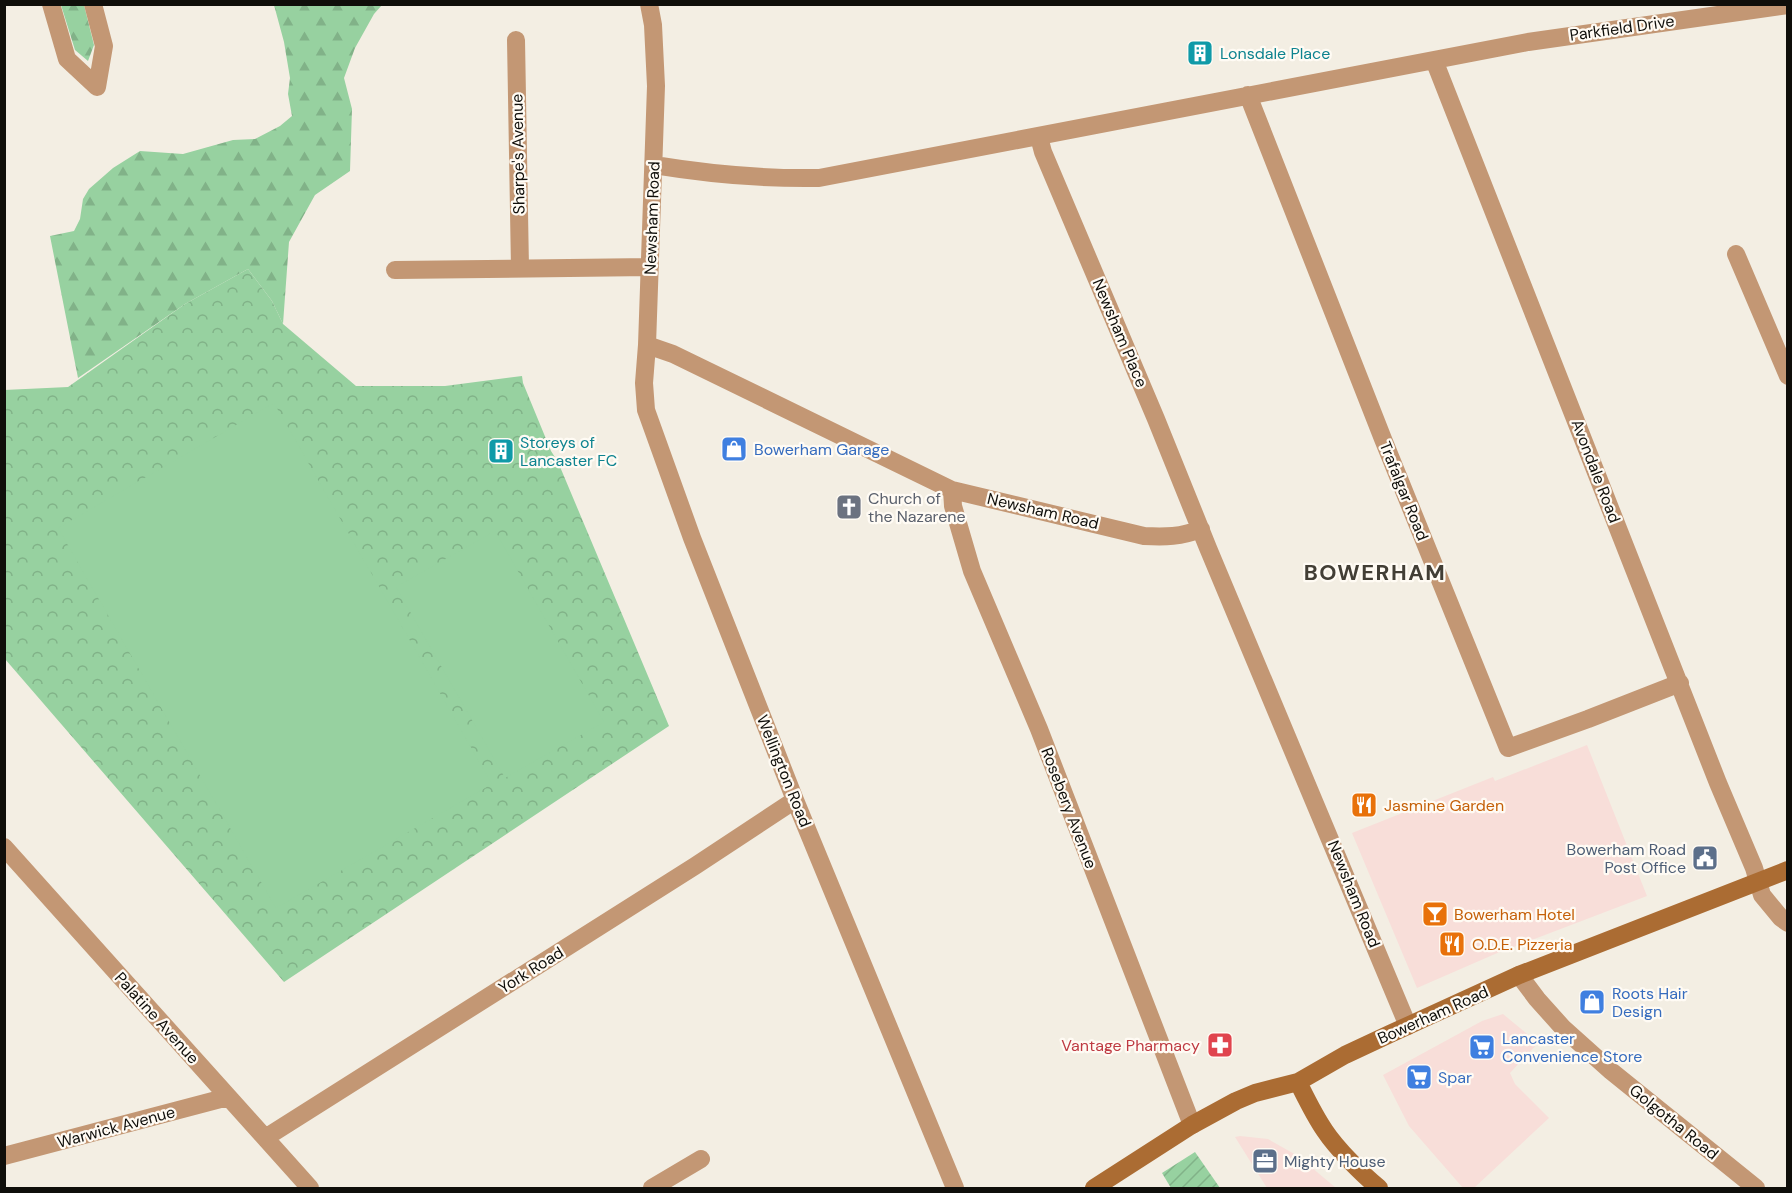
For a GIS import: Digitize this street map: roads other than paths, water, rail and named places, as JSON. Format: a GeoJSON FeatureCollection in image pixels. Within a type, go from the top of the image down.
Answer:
{"type":"FeatureCollection","features":[{"type":"Feature","properties":{"kind":"street"},"geometry":{"type":"LineString","coordinates":[[51,4],[67,59],[97,87],[104,46],[93,4]]}},
{"type":"Feature","properties":{"kind":"street","name":"Newsham Road"},"geometry":{"type":"LineString","coordinates":[[649,4],[654,25],[656,86],[647,345],[683,358],[952,490],[1144,536],[1185,535],[1201,529],[1408,1026]]}},
{"type":"Feature","properties":{"kind":"street","name":"Parkfield Drive"},"geometry":{"type":"LineString","coordinates":[[1434,60],[1528,42],[1788,5]]}},
{"type":"Feature","properties":{"kind":"street","name":"Sharpe's Avenue"},"geometry":{"type":"LineString","coordinates":[[516,40],[520,268]]}},
{"type":"Feature","properties":{"kind":"street"},"geometry":{"type":"LineString","coordinates":[[654,165],[767,178],[819,178],[1434,60]]}},
{"type":"Feature","properties":{"kind":"street","name":"Avondale Road"},"geometry":{"type":"LineString","coordinates":[[1434,60],[1438,76],[1718,783],[1754,868],[1762,895],[1788,923]]}},
{"type":"Feature","properties":{"kind":"street","name":"Trafalgar Road"},"geometry":{"type":"LineString","coordinates":[[1248,95],[1383,439],[1508,748],[1680,683]]}},
{"type":"Feature","properties":{"kind":"street","name":"Newsham Place"},"geometry":{"type":"LineString","coordinates":[[1039,137],[1043,152],[1201,529]]}},
{"type":"Feature","properties":{"kind":"street"},"geometry":{"type":"LineString","coordinates":[[1736,254],[1788,376]]}},
{"type":"Feature","properties":{"kind":"street"},"geometry":{"type":"LineString","coordinates":[[394,270],[650,267]]}},
{"type":"Feature","properties":{"kind":"street","name":"Wellington Road"},"geometry":{"type":"LineString","coordinates":[[647,345],[644,383],[646,410],[692,538],[795,800],[955,1188]]}},
{"type":"Feature","properties":{"kind":"street","name":"Rosebery Avenue"},"geometry":{"type":"LineString","coordinates":[[952,490],[953,506],[972,571],[1039,729],[1192,1125]]}},
{"type":"Feature","properties":{"kind":"street","name":"York Road"},"geometry":{"type":"LineString","coordinates":[[265,1138],[695,866],[795,800]]}},
{"type":"Feature","properties":{"kind":"street","name":"Palatine Avenue"},"geometry":{"type":"LineString","coordinates":[[4,847],[310,1188]]}},
{"type":"Feature","properties":{"kind":"street","name":"Bowerham Road"},"geometry":{"type":"LineString","coordinates":[[1095,1188],[1192,1125],[1255,1093],[1298,1082],[1353,1051],[1519,975],[1788,870]]}},
{"type":"Feature","properties":{"kind":"street","name":"Golgotha Road"},"geometry":{"type":"LineString","coordinates":[[1519,975],[1563,1028],[1611,1071],[1756,1188]]}},
{"type":"Feature","properties":{"kind":"street"},"geometry":{"type":"LineString","coordinates":[[1298,1082],[1326,1133],[1379,1188]]}},
{"type":"Feature","properties":{"kind":"street","name":"Warwick Avenue"},"geometry":{"type":"LineString","coordinates":[[4,1156],[228,1097]]}},
{"type":"Feature","properties":{"kind":"street"},"geometry":{"type":"LineString","coordinates":[[652,1188],[701,1159]]}},
{"type":"Feature","properties":{"kind":"place","name":"Lonsdale Place"},"geometry":{"type":"Point","coordinates":[1200,53]}},
{"type":"Feature","properties":{"kind":"place","name":"Bowerham Garage"},"geometry":{"type":"Point","coordinates":[734,449]}},
{"type":"Feature","properties":{"kind":"place","name":"Storeys of Lancaster FC"},"geometry":{"type":"Point","coordinates":[501,451]}},
{"type":"Feature","properties":{"kind":"place","name":"Church of the Nazarene"},"geometry":{"type":"Point","coordinates":[849,507]}},
{"type":"Feature","properties":{"kind":"place","name":"Jasmine Garden"},"geometry":{"type":"Point","coordinates":[1364,805]}},
{"type":"Feature","properties":{"kind":"place","name":"Bowerham Road Post Office"},"geometry":{"type":"Point","coordinates":[1705,858]}},
{"type":"Feature","properties":{"kind":"place","name":"Bowerham Hotel"},"geometry":{"type":"Point","coordinates":[1435,914]}},
{"type":"Feature","properties":{"kind":"place","name":"O.D.E. Pizzeria"},"geometry":{"type":"Point","coordinates":[1452,944]}},
{"type":"Feature","properties":{"kind":"place","name":"Roots Hair Design"},"geometry":{"type":"Point","coordinates":[1592,1002]}},
{"type":"Feature","properties":{"kind":"place","name":"Vantage Pharmacy"},"geometry":{"type":"Point","coordinates":[1220,1045]}},
{"type":"Feature","properties":{"kind":"place","name":"Lancaster Convenience Store"},"geometry":{"type":"Point","coordinates":[1482,1047]}},
{"type":"Feature","properties":{"kind":"place","name":"Spar"},"geometry":{"type":"Point","coordinates":[1419,1077]}},
{"type":"Feature","properties":{"kind":"place","name":"Mighty House"},"geometry":{"type":"Point","coordinates":[1265,1161]}},
{"type":"Feature","properties":{"kind":"district","name":"BOWERHAM"},"geometry":{"type":"Point","coordinates":[1375,572]}}]}
